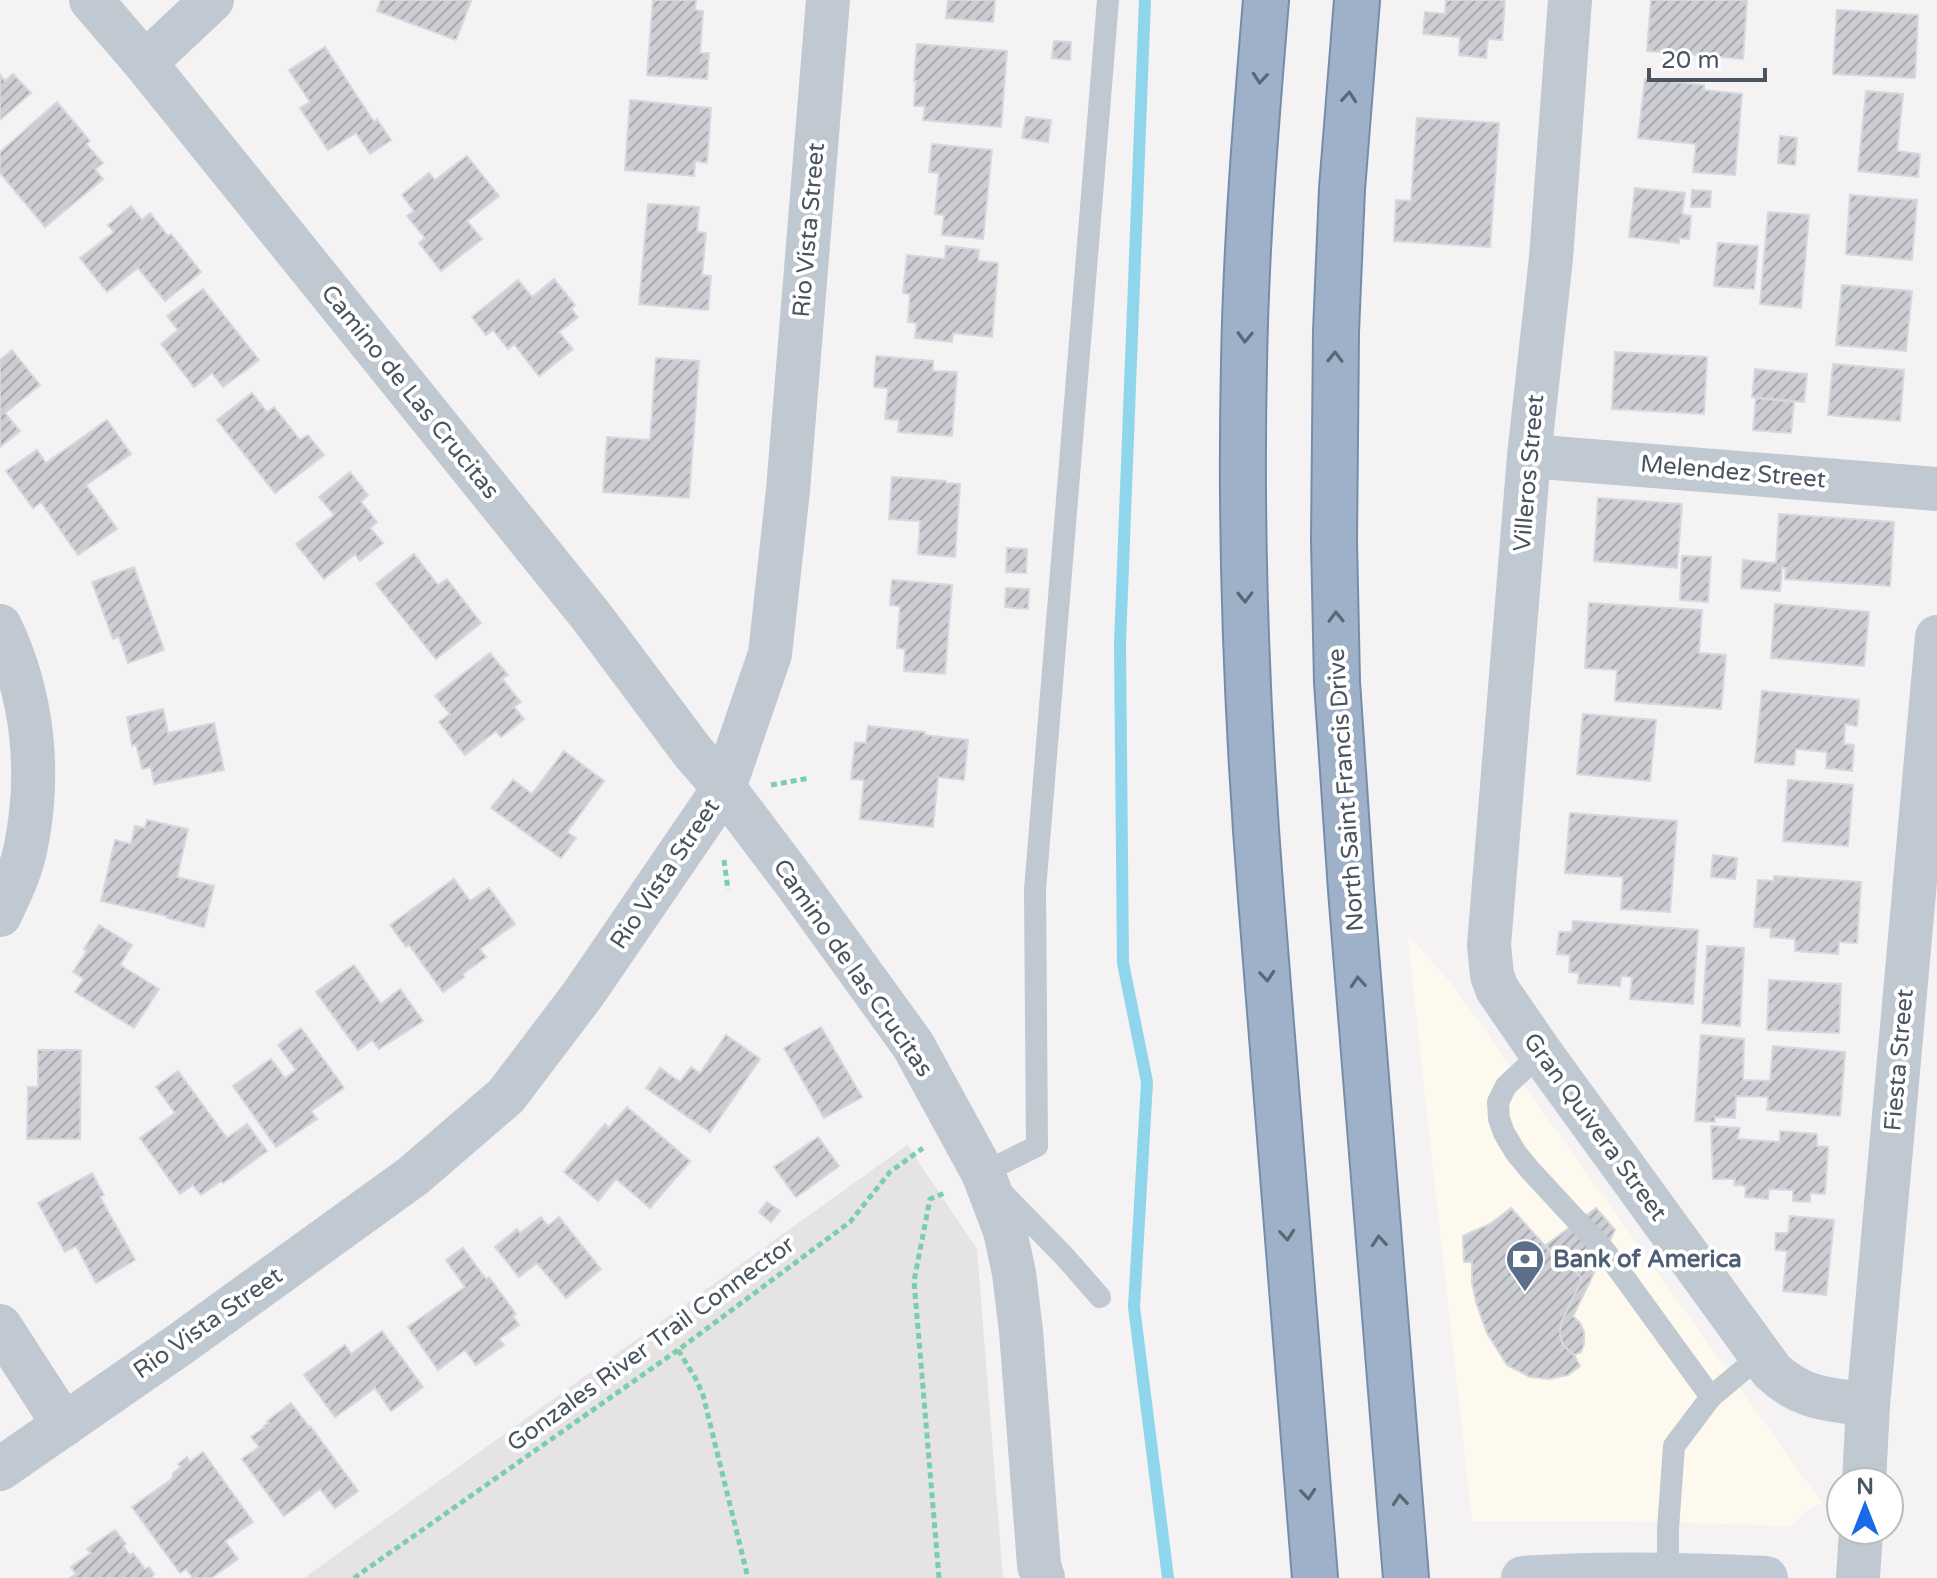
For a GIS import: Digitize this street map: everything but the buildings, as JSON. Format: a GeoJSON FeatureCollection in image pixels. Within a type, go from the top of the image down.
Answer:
{"type":"FeatureCollection","features":[{"type":"Feature","properties":{"kind":"highway"},"geometry":{"type":"LineString","coordinates":[[1266,0],[1253,152],[1246,294],[1243,451],[1246,643],[1259,884],[1315,1578]]}},
{"type":"Feature","properties":{"kind":"highway","name":"North Saint Francis Drive"},"geometry":{"type":"LineString","coordinates":[[1357,0],[1342,189],[1336,332],[1334,541],[1337,682],[1406,1578]]}},
{"type":"Feature","properties":{"kind":"main road"},"geometry":{"type":"LineString","coordinates":[[1523,1578],[1668,1573],[1766,1578]]}},
{"type":"Feature","properties":{"kind":"street","name":"Camino de Las Crucitas"},"geometry":{"type":"LineString","coordinates":[[91,0],[591,616],[692,751],[743,787]]}},
{"type":"Feature","properties":{"kind":"street"},"geometry":{"type":"LineString","coordinates":[[145,63],[212,0]]}},
{"type":"Feature","properties":{"kind":"street","name":"Rio Vista Street"},"geometry":{"type":"LineString","coordinates":[[0,1469],[413,1176],[506,1096],[743,787],[770,654],[789,474],[828,0]]}},
{"type":"Feature","properties":{"kind":"street","name":"Villeros Street"},"geometry":{"type":"LineString","coordinates":[[1489,945],[1529,456],[1551,258],[1570,0]]}},
{"type":"Feature","properties":{"kind":"street","name":"Melendez Street"},"geometry":{"type":"LineString","coordinates":[[1529,456],[1937,489]]}},
{"type":"Feature","properties":{"kind":"street"},"geometry":{"type":"LineString","coordinates":[[0,626],[15,662],[30,717],[33,769],[24,854],[0,915]]}},
{"type":"Feature","properties":{"kind":"street","name":"Fiesta Street"},"geometry":{"type":"LineString","coordinates":[[1865,1466],[1937,637]]}},
{"type":"Feature","properties":{"kind":"street","name":"Camino de las Crucitas"},"geometry":{"type":"LineString","coordinates":[[743,787],[798,886],[913,1045],[983,1173],[1005,1231],[1021,1331],[1039,1565],[1043,1578]]}},
{"type":"Feature","properties":{"kind":"street","name":"Gran Quivera Street"},"geometry":{"type":"LineString","coordinates":[[1489,945],[1492,975],[1497,989],[1772,1371],[1800,1392],[1868,1405]]}},
{"type":"Feature","properties":{"kind":"street"},"geometry":{"type":"LineString","coordinates":[[0,1326],[64,1425]]}},
{"type":"Feature","properties":{"kind":"street"},"geometry":{"type":"LineString","coordinates":[[1858,1578],[1860,1546]]}},
{"type":"Feature","properties":{"kind":"lane"},"geometry":{"type":"LineString","coordinates":[[1100,1297],[983,1173],[1037,1146],[1035,890],[1108,0]]}},
{"type":"Feature","properties":{"kind":"lane"},"geometry":{"type":"LineString","coordinates":[[1541,1053],[1506,1086],[1498,1102],[1504,1133],[1530,1170],[1605,1251],[1711,1397]]}},
{"type":"Feature","properties":{"kind":"lane"},"geometry":{"type":"LineString","coordinates":[[1668,1573],[1674,1446],[1711,1397],[1761,1355]]}},
{"type":"Feature","properties":{"kind":"path"},"geometry":{"type":"LineString","coordinates":[[743,787],[810,778]]}},
{"type":"Feature","properties":{"kind":"path"},"geometry":{"type":"LineString","coordinates":[[724,859],[728,890]]}},
{"type":"Feature","properties":{"kind":"path","name":"Gonzales River Trail Connector"},"geometry":{"type":"LineString","coordinates":[[354,1578],[678,1350],[850,1222],[890,1172],[956,1124]]}},
{"type":"Feature","properties":{"kind":"path"},"geometry":{"type":"LineString","coordinates":[[939,1578],[914,1281],[930,1199],[983,1173]]}},
{"type":"Feature","properties":{"kind":"path"},"geometry":{"type":"LineString","coordinates":[[678,1350],[703,1395],[748,1578]]}},
{"type":"Feature","properties":{"kind":"shaded area"},"geometry":{"type":"Polygon","coordinates":[[[1407,933],[1451,983],[1822,1503],[1806,1511],[1792,1526],[1631,1521],[1472,1521],[1407,933]]]}},
{"type":"Feature","properties":{"kind":"shaded area"},"geometry":{"type":"Polygon","coordinates":[[[907,1145],[977,1249],[1003,1578],[304,1578],[907,1145]]]}},
{"type":"Feature","properties":{"kind":"waterway"},"geometry":{"type":"LineString","coordinates":[[1145,0],[1120,643],[1123,963],[1147,1082],[1134,1307],[1168,1578]]}},
{"type":"Feature","properties":{"kind":"place","name":"Bank of America"},"geometry":{"type":"Point","coordinates":[1525,1293]}}]}
